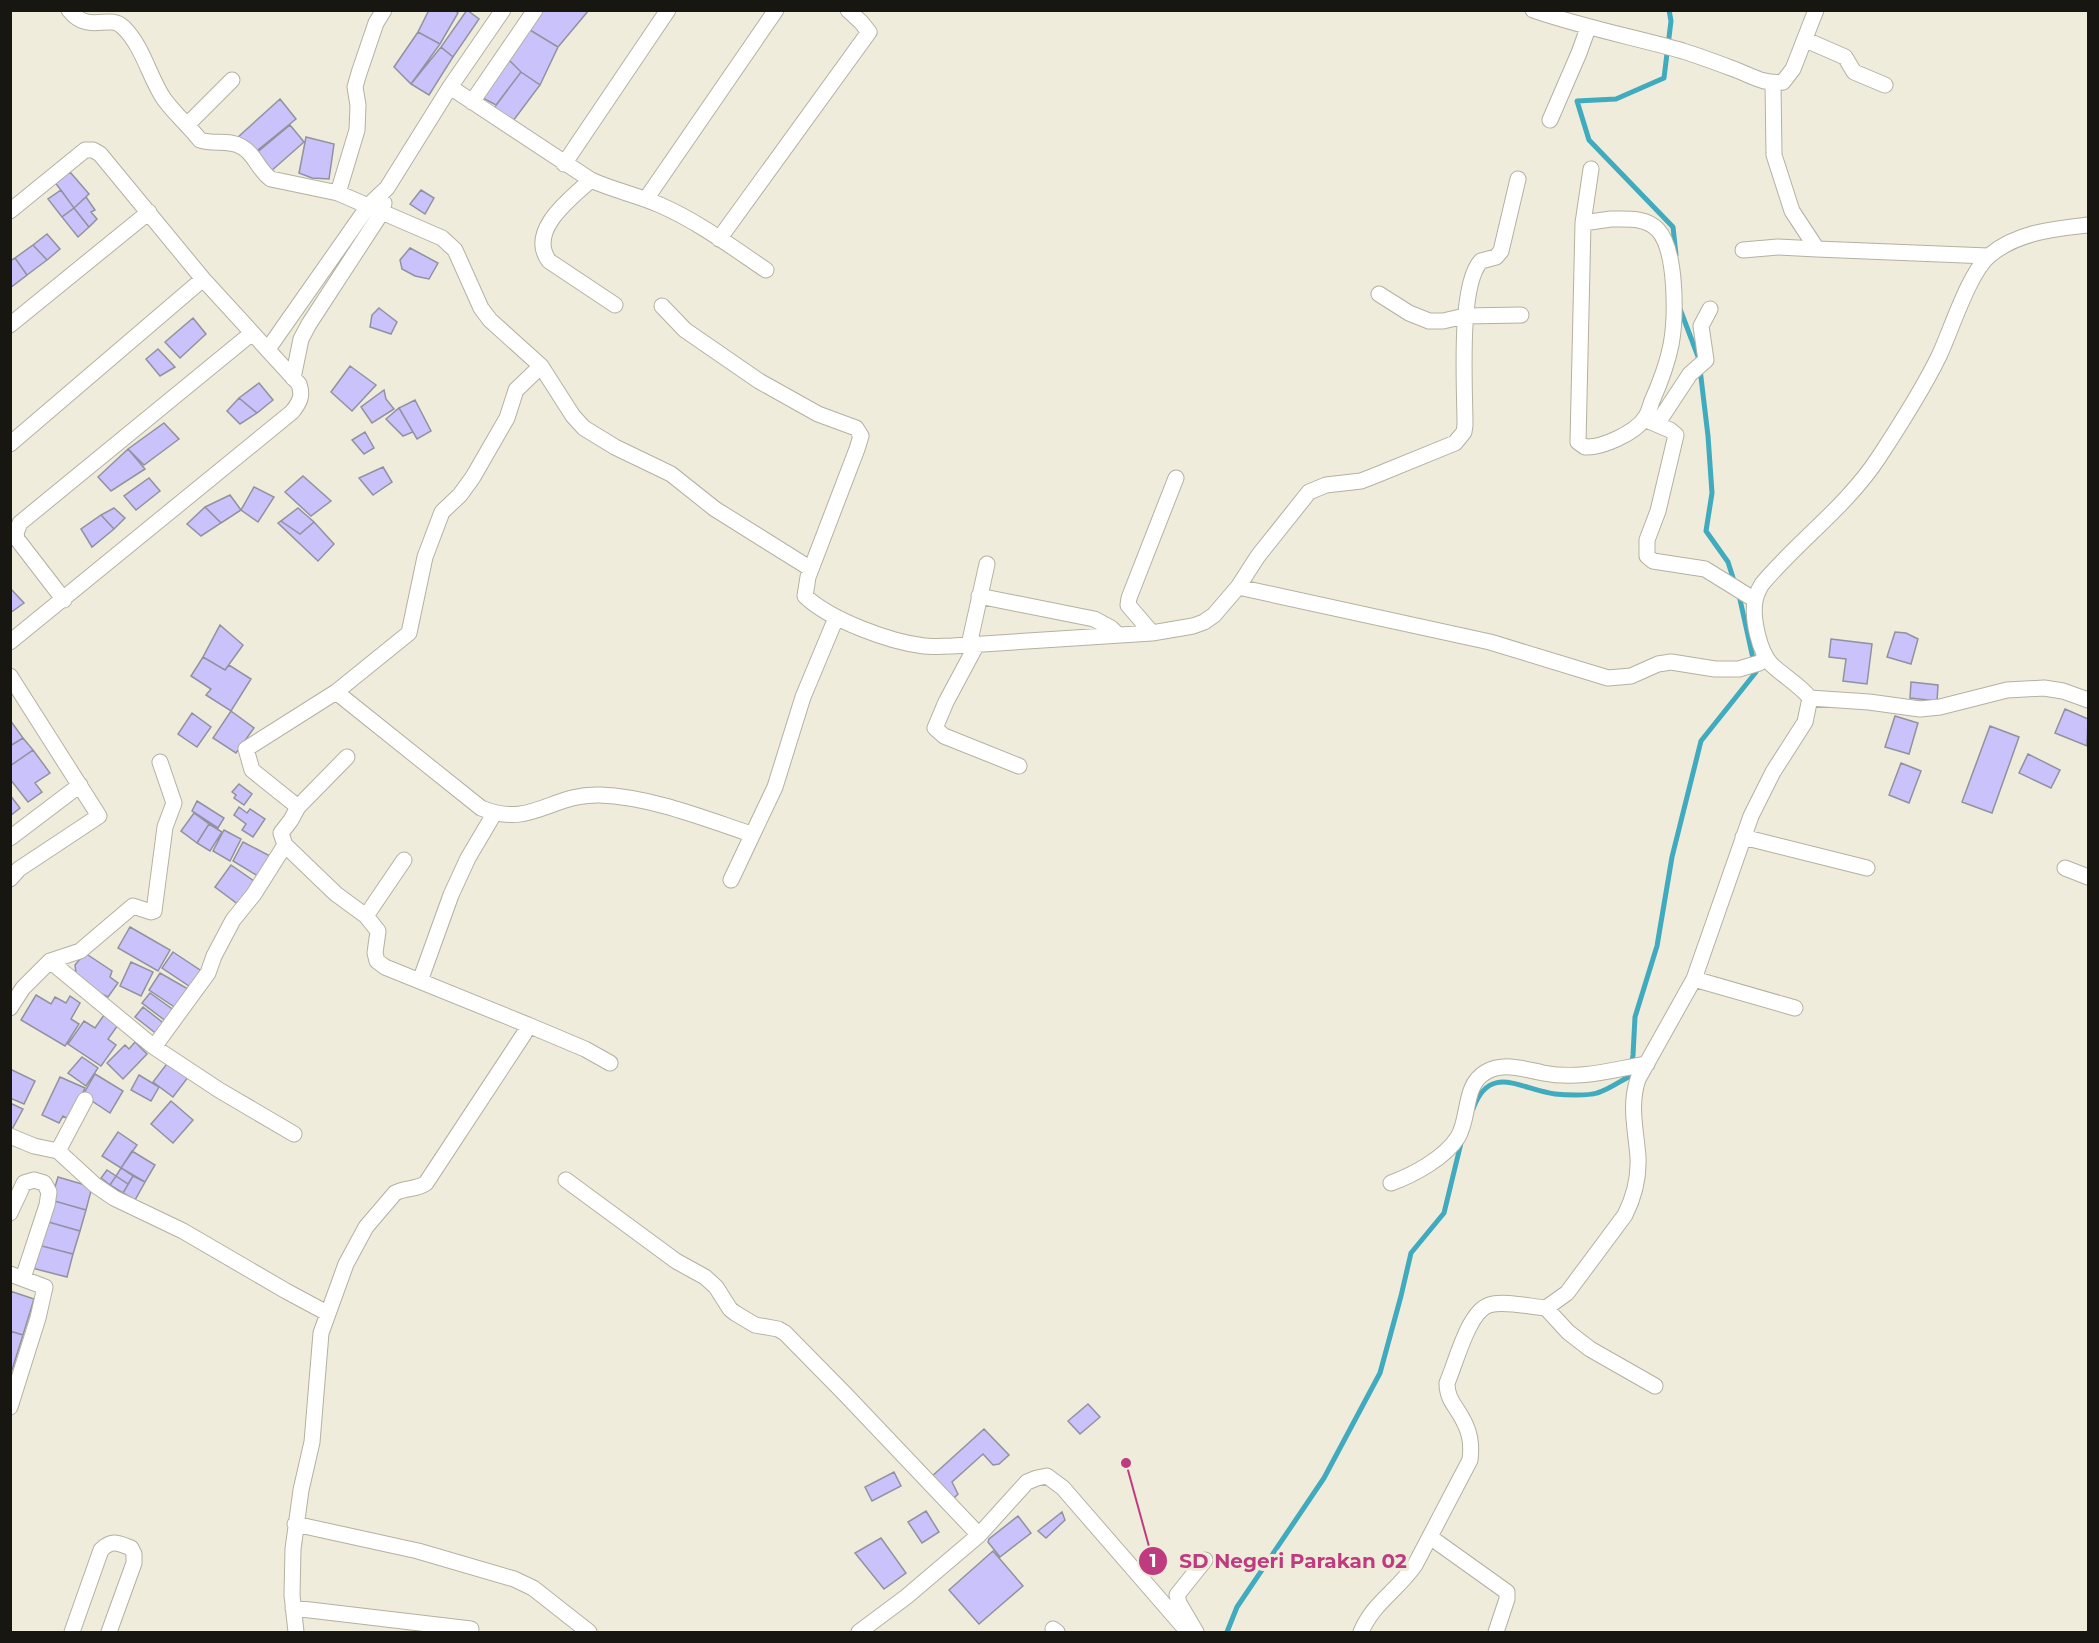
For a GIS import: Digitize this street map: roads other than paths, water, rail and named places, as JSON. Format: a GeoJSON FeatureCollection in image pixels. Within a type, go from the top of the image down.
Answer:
{"type":"FeatureCollection","features":[{"type":"Feature","properties":{"kind":"street"},"geometry":{"type":"LineString","coordinates":[[69,10],[76,18],[88,24],[113,22],[124,27],[146,61],[166,101],[200,140],[227,142],[243,147],[263,174],[270,179],[338,193],[442,238],[450,244],[485,314],[541,366],[573,416],[584,428],[615,447],[671,474],[715,509],[811,569]]}},
{"type":"Feature","properties":{"kind":"street"},"geometry":{"type":"LineString","coordinates":[[338,193],[357,130],[358,105],[355,87],[376,23],[384,10]]}},
{"type":"Feature","properties":{"kind":"street"},"geometry":{"type":"LineString","coordinates":[[293,378],[301,339],[326,294],[387,188],[450,87],[503,10]]}},
{"type":"Feature","properties":{"kind":"street"},"geometry":{"type":"LineString","coordinates":[[472,102],[535,10]]}},
{"type":"Feature","properties":{"kind":"street"},"geometry":{"type":"LineString","coordinates":[[564,164],[668,10]]}},
{"type":"Feature","properties":{"kind":"street"},"geometry":{"type":"LineString","coordinates":[[646,199],[776,10]]}},
{"type":"Feature","properties":{"kind":"street"},"geometry":{"type":"LineString","coordinates":[[719,239],[869,32],[848,10]]}},
{"type":"Feature","properties":{"kind":"street"},"geometry":{"type":"LineString","coordinates":[[1533,10],[1588,28],[1683,51],[1734,69],[1761,82],[1773,84],[1783,82],[1787,77],[1806,40],[1816,10]]}},
{"type":"Feature","properties":{"kind":"street"},"geometry":{"type":"LineString","coordinates":[[1550,120],[1588,28]]}},
{"type":"Feature","properties":{"kind":"street"},"geometry":{"type":"LineString","coordinates":[[1806,40],[1845,57],[1854,72],[1885,85]]}},
{"type":"Feature","properties":{"kind":"street"},"geometry":{"type":"LineString","coordinates":[[188,124],[232,80]]}},
{"type":"Feature","properties":{"kind":"street"},"geometry":{"type":"LineString","coordinates":[[1773,84],[1774,155],[1792,211],[1817,249]]}},
{"type":"Feature","properties":{"kind":"street"},"geometry":{"type":"LineString","coordinates":[[450,87],[591,180],[608,188],[646,199],[676,213],[766,270]]}},
{"type":"Feature","properties":{"kind":"street"},"geometry":{"type":"LineString","coordinates":[[10,211],[85,150],[93,150],[100,154],[203,279],[299,384],[302,393],[300,403],[292,412],[10,642]]}},
{"type":"Feature","properties":{"kind":"street"},"geometry":{"type":"LineString","coordinates":[[1591,169],[1583,223],[1578,442],[1580,445],[1589,447],[1608,442],[1651,422],[1690,374],[1706,360],[1701,327],[1710,309]]}},
{"type":"Feature","properties":{"kind":"street"},"geometry":{"type":"LineString","coordinates":[[662,306],[685,330],[759,381],[805,408],[856,428],[860,432],[857,449],[805,588],[805,596],[812,603],[837,618],[887,637],[925,646],[1152,633],[1193,626],[1214,615],[1238,587],[1258,556],[1309,492],[1326,485],[1361,481],[1455,443],[1461,438],[1465,425],[1466,316],[1470,286],[1476,267],[1483,259],[1496,256],[1501,251],[1518,179]]}},
{"type":"Feature","properties":{"kind":"street"},"geometry":{"type":"LineString","coordinates":[[591,180],[558,211],[549,224],[542,245],[549,261],[615,305]]}},
{"type":"Feature","properties":{"kind":"street"},"geometry":{"type":"LineString","coordinates":[[268,349],[376,209]]}},
{"type":"Feature","properties":{"kind":"street"},"geometry":{"type":"LineString","coordinates":[[10,325],[149,212]]}},
{"type":"Feature","properties":{"kind":"street"},"geometry":{"type":"LineString","coordinates":[[1583,223],[1611,219],[1642,220],[1657,229],[1668,249],[1672,267],[1671,343],[1651,422]]}},
{"type":"Feature","properties":{"kind":"street"},"geometry":{"type":"LineString","coordinates":[[1751,598],[1772,571],[1855,489],[1869,472],[1940,354],[1953,319],[1988,256],[2028,234],[2088,225]]}},
{"type":"Feature","properties":{"kind":"street"},"geometry":{"type":"LineString","coordinates":[[1743,250],[1778,247],[1988,256]]}},
{"type":"Feature","properties":{"kind":"street"},"geometry":{"type":"LineString","coordinates":[[10,444],[203,279]]}},
{"type":"Feature","properties":{"kind":"street"},"geometry":{"type":"LineString","coordinates":[[1379,294],[1409,313],[1429,321],[1443,321],[1466,316],[1521,315]]}},
{"type":"Feature","properties":{"kind":"street"},"geometry":{"type":"LineString","coordinates":[[64,600],[17,539],[17,528],[20,523],[252,333]]}},
{"type":"Feature","properties":{"kind":"street"},"geometry":{"type":"LineString","coordinates":[[298,807],[252,770],[246,749],[336,692],[410,633],[425,557],[442,512],[460,495],[479,468],[507,418],[516,390],[541,366]]}},
{"type":"Feature","properties":{"kind":"street"},"geometry":{"type":"LineString","coordinates":[[1651,422],[1674,432],[1676,440],[1658,510],[1647,540],[1647,556],[1653,561],[1705,569],[1751,598],[1762,660],[1802,688],[1810,698],[1869,702],[1920,710],[2007,690],[2044,688],[2063,691],[2088,700]]}},
{"type":"Feature","properties":{"kind":"street"},"geometry":{"type":"LineString","coordinates":[[1152,633],[1128,605],[1129,598],[1176,478]]}},
{"type":"Feature","properties":{"kind":"street"},"geometry":{"type":"LineString","coordinates":[[987,564],[979,596],[973,645],[935,728],[944,736],[1018,766]]}},
{"type":"Feature","properties":{"kind":"street"},"geometry":{"type":"LineString","coordinates":[[1238,587],[1490,642],[1608,678],[1631,676],[1658,664],[1671,662],[1715,669],[1739,669],[1762,660]]}},
{"type":"Feature","properties":{"kind":"street"},"geometry":{"type":"LineString","coordinates":[[979,596],[1094,619],[1111,628],[1118,635]]}},
{"type":"Feature","properties":{"kind":"street"},"geometry":{"type":"LineString","coordinates":[[731,880],[775,787],[802,697],[837,618]]}},
{"type":"Feature","properties":{"kind":"street"},"geometry":{"type":"LineString","coordinates":[[10,675],[99,816],[19,869],[11,878]]}},
{"type":"Feature","properties":{"kind":"street"},"geometry":{"type":"LineString","coordinates":[[336,692],[481,808],[494,814],[513,816],[532,812],[579,795],[601,795],[659,806],[751,834]]}},
{"type":"Feature","properties":{"kind":"street"},"geometry":{"type":"LineString","coordinates":[[1364,1631],[1367,1619],[1380,1602],[1404,1580],[1430,1537],[1470,1460],[1470,1436],[1461,1416],[1450,1401],[1447,1383],[1475,1316],[1490,1305],[1507,1304],[1546,1308],[1567,1293],[1625,1215],[1636,1187],[1638,1160],[1632,1106],[1643,1064],[1694,979],[1751,816],[1773,772],[1805,722],[1810,698]]}},
{"type":"Feature","properties":{"kind":"street"},"geometry":{"type":"LineString","coordinates":[[347,757],[298,807],[281,833],[285,845],[336,894],[366,916],[378,932],[375,953],[377,961],[385,967],[585,1049],[610,1063]]}},
{"type":"Feature","properties":{"kind":"street"},"geometry":{"type":"LineString","coordinates":[[10,1008],[23,988],[50,961],[80,951],[133,906],[154,911],[165,827],[174,802],[160,762]]}},
{"type":"Feature","properties":{"kind":"street"},"geometry":{"type":"LineString","coordinates":[[10,838],[81,785]]}},
{"type":"Feature","properties":{"kind":"street"},"geometry":{"type":"LineString","coordinates":[[420,981],[451,895],[468,858],[494,814]]}},
{"type":"Feature","properties":{"kind":"street"},"geometry":{"type":"LineString","coordinates":[[1743,837],[1867,868]]}},
{"type":"Feature","properties":{"kind":"street"},"geometry":{"type":"LineString","coordinates":[[154,1047],[208,973],[214,956],[233,920],[254,894],[285,845]]}},
{"type":"Feature","properties":{"kind":"street"},"geometry":{"type":"LineString","coordinates":[[366,916],[404,860]]}},
{"type":"Feature","properties":{"kind":"street"},"geometry":{"type":"LineString","coordinates":[[2065,868],[2088,877]]}},
{"type":"Feature","properties":{"kind":"street"},"geometry":{"type":"LineString","coordinates":[[50,961],[154,1047],[219,1090],[294,1134]]}},
{"type":"Feature","properties":{"kind":"street"},"geometry":{"type":"LineString","coordinates":[[1694,979],[1795,1008]]}},
{"type":"Feature","properties":{"kind":"street"},"geometry":{"type":"LineString","coordinates":[[296,1632],[291,1580],[295,1524],[312,1442],[321,1333],[327,1313],[346,1264],[366,1227],[395,1193],[402,1189],[420,1188],[426,1183],[528,1025]]}},
{"type":"Feature","properties":{"kind":"street"},"geometry":{"type":"LineString","coordinates":[[1391,1183],[1424,1168],[1457,1138],[1476,1078],[1486,1072],[1499,1067],[1513,1067],[1581,1076],[1643,1064]]}},
{"type":"Feature","properties":{"kind":"street"},"geometry":{"type":"LineString","coordinates":[[58,1152],[85,1100]]}},
{"type":"Feature","properties":{"kind":"street"},"geometry":{"type":"LineString","coordinates":[[10,1136],[34,1146],[58,1152],[95,1185],[114,1197],[183,1231],[327,1313]]}},
{"type":"Feature","properties":{"kind":"street"},"geometry":{"type":"LineString","coordinates":[[10,1213],[24,1183],[34,1180],[44,1183],[49,1192],[47,1205],[17,1276],[45,1287],[38,1318],[10,1407]]}},
{"type":"Feature","properties":{"kind":"street"},"geometry":{"type":"LineString","coordinates":[[566,1180],[676,1261],[705,1277],[716,1287],[730,1309],[755,1325],[778,1329],[785,1333],[979,1534]]}},
{"type":"Feature","properties":{"kind":"street"},"geometry":{"type":"LineString","coordinates":[[1546,1308],[1568,1332],[1590,1349],[1655,1386]]}},
{"type":"Feature","properties":{"kind":"street"},"geometry":{"type":"LineString","coordinates":[[859,1632],[906,1597],[979,1534],[1028,1482],[1047,1476],[1063,1488],[1188,1632]]}},
{"type":"Feature","properties":{"kind":"street"},"geometry":{"type":"LineString","coordinates":[[295,1524],[418,1551],[514,1579],[532,1588],[589,1632]]}},
{"type":"Feature","properties":{"kind":"street"},"geometry":{"type":"LineString","coordinates":[[1430,1537],[1507,1592],[1507,1599],[1496,1632]]}},
{"type":"Feature","properties":{"kind":"street"},"geometry":{"type":"LineString","coordinates":[[72,1632],[101,1550],[108,1543],[115,1541],[131,1548],[134,1563],[109,1632]]}},
{"type":"Feature","properties":{"kind":"street"},"geometry":{"type":"LineString","coordinates":[[1197,1632],[1179,1603],[1178,1595],[1205,1560]]}},
{"type":"Feature","properties":{"kind":"street"},"geometry":{"type":"LineString","coordinates":[[293,1608],[471,1629]]}},
{"type":"Feature","properties":{"kind":"waterway"},"geometry":{"type":"LineString","coordinates":[[1669,10],[1671,21],[1664,78],[1616,99],[1577,101],[1589,140],[1673,227],[1676,255]]}},
{"type":"Feature","properties":{"kind":"waterway"},"geometry":{"type":"LineString","coordinates":[[1680,309],[1699,359]]}},
{"type":"Feature","properties":{"kind":"waterway"},"geometry":{"type":"LineString","coordinates":[[1700,369],[1712,493],[1706,531],[1728,562],[1735,584]]}},
{"type":"Feature","properties":{"kind":"waterway"},"geometry":{"type":"LineString","coordinates":[[1473,1109],[1488,1086],[1497,1083],[1508,1082],[1555,1094],[1582,1095],[1601,1092],[1630,1076],[1635,1017],[1657,946],[1672,857],[1701,741],[1756,672],[1739,595]]}},
{"type":"Feature","properties":{"kind":"waterway"},"geometry":{"type":"LineString","coordinates":[[1227,1632],[1237,1607],[1324,1478],[1380,1373],[1411,1253],[1444,1213],[1461,1143]]}},
{"type":"Feature","properties":{"kind":"place","name":"SD Negeri Parakan 02"},"geometry":{"type":"Point","coordinates":[1126,1463]}}]}
